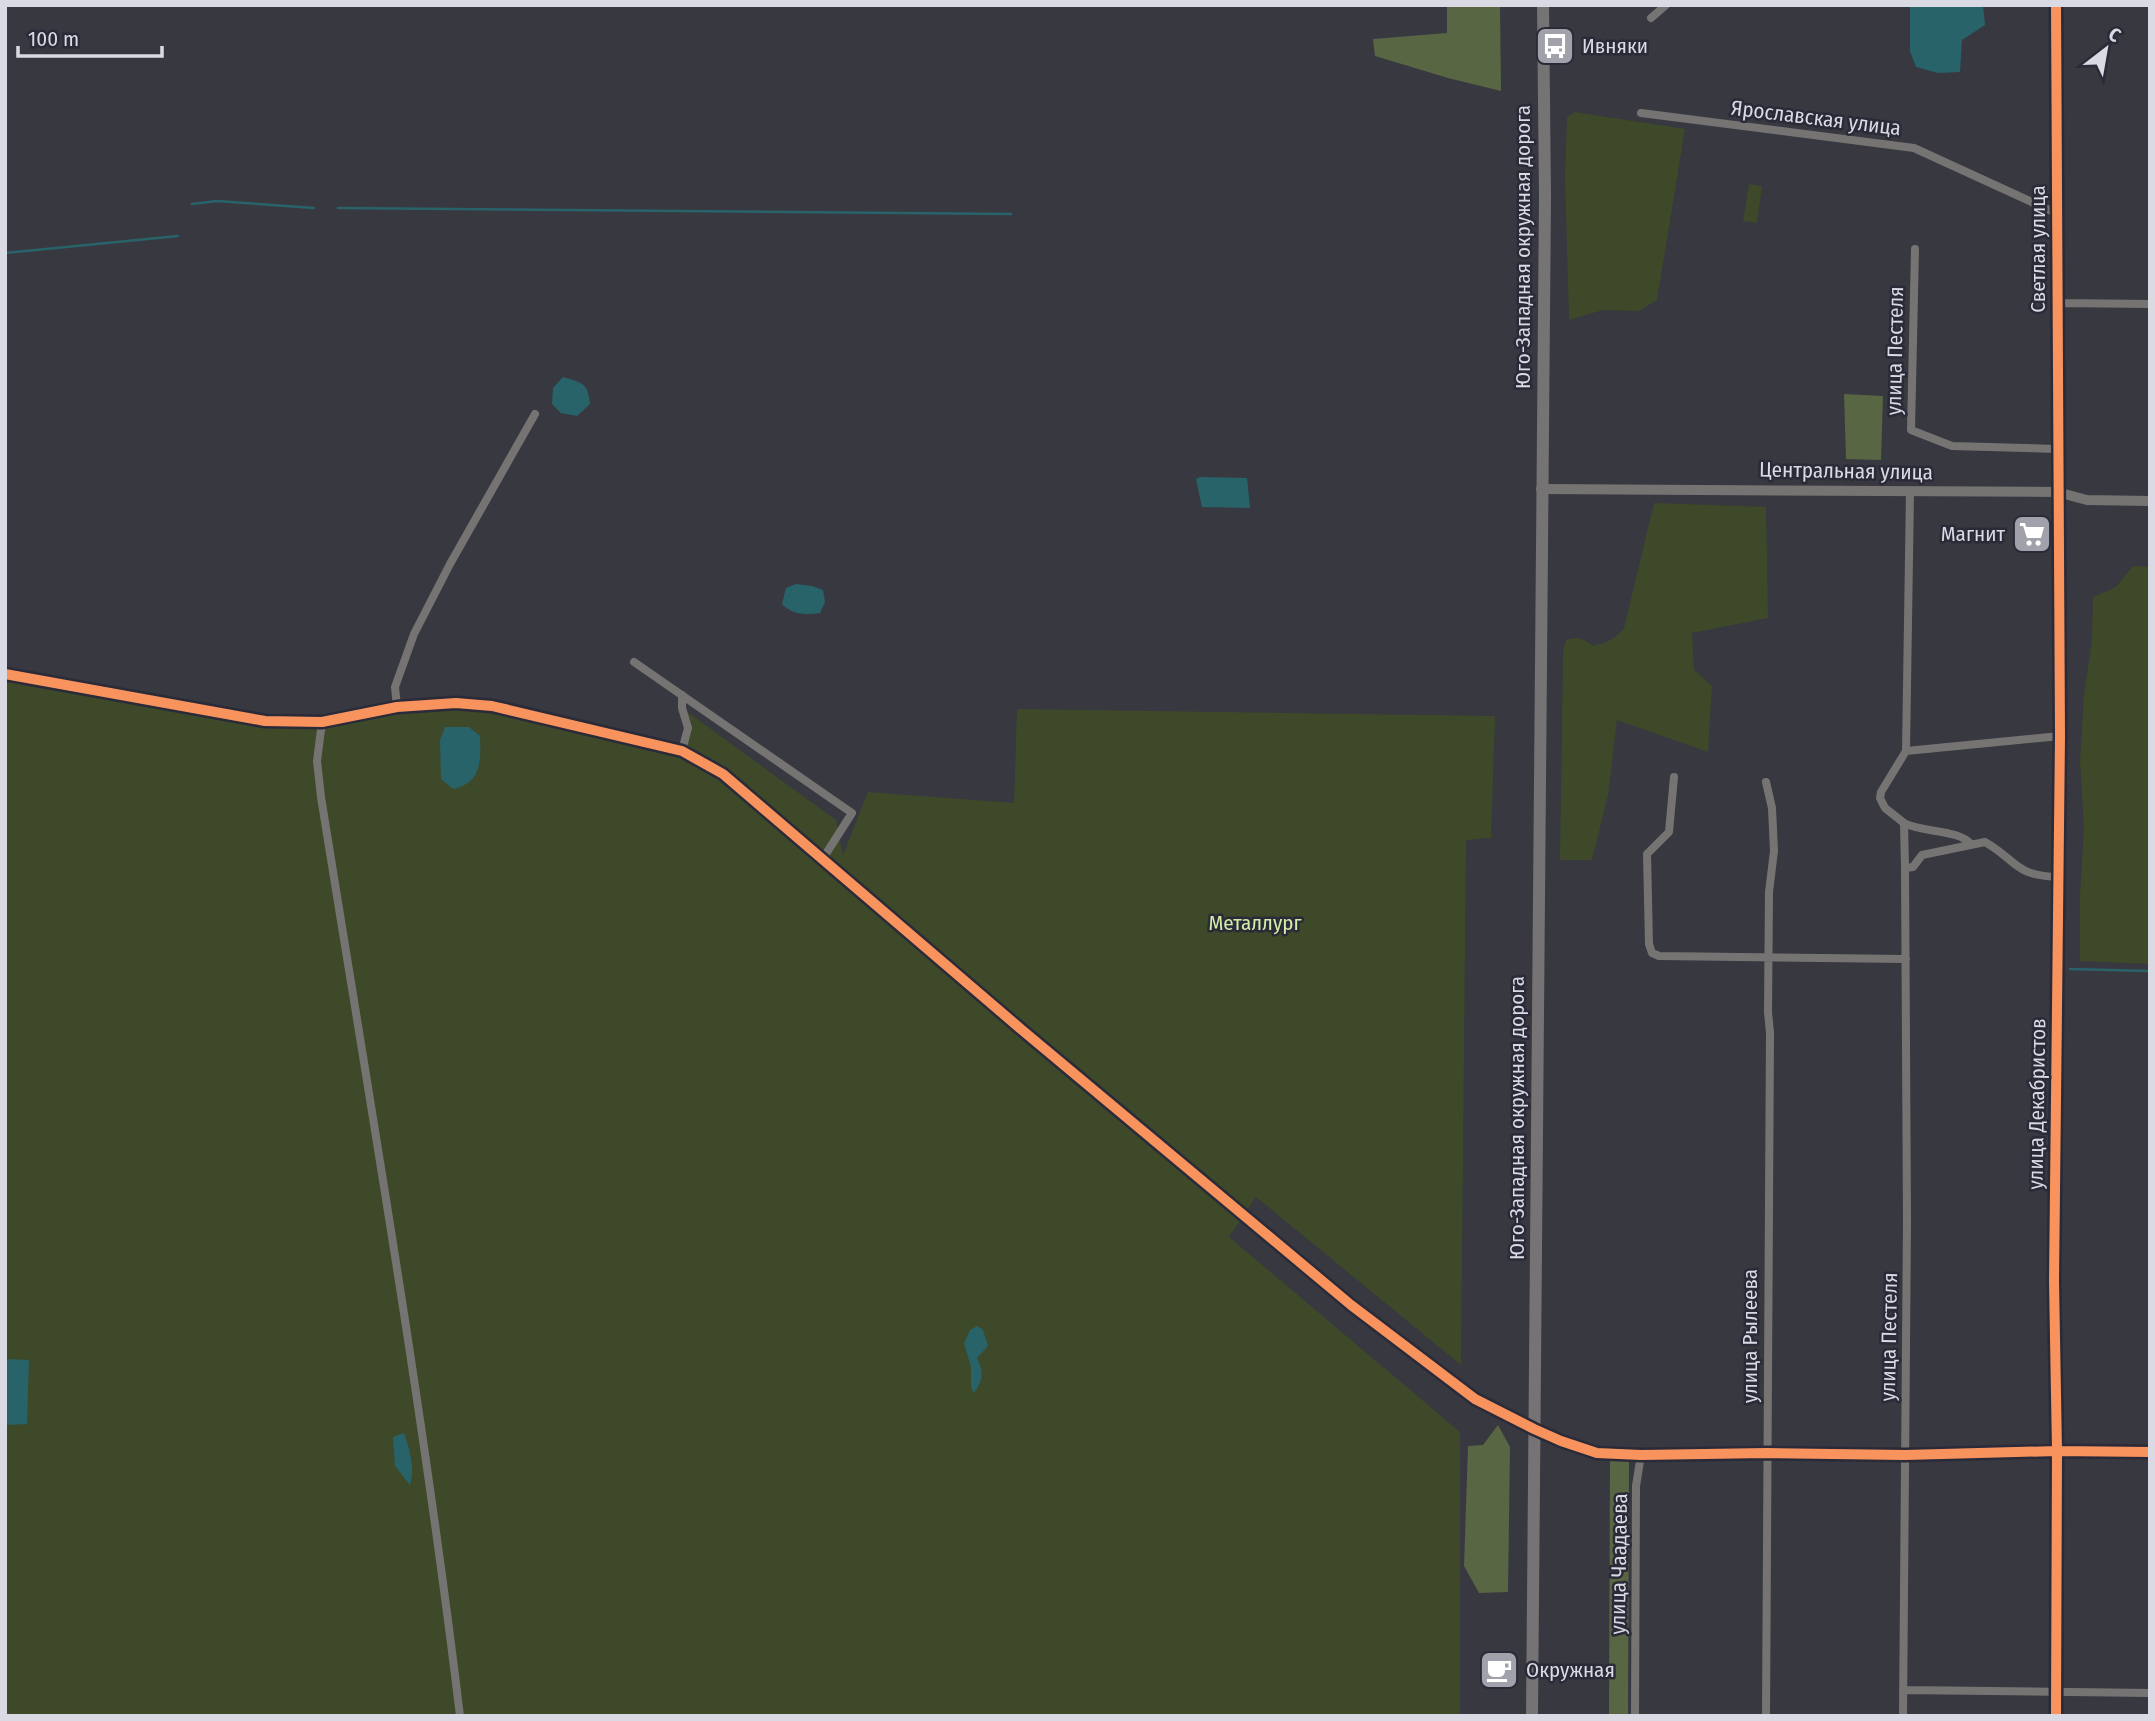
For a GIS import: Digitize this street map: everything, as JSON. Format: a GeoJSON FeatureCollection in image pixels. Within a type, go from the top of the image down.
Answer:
{"type":"FeatureCollection","features":[{"type":"Feature","properties":{"kind":"highway","name":"Юго-Западная окружная дорога"},"geometry":{"type":"LineString","coordinates":[[1532,1716],[1545,196],[1543,5]]}},
{"type":"Feature","properties":{"kind":"street"},"geometry":{"type":"LineString","coordinates":[[1651,18],[1666,5]]}},
{"type":"Feature","properties":{"kind":"street","name":"Светлая улица"},"geometry":{"type":"LineString","coordinates":[[2056,5],[2057,492]]}},
{"type":"Feature","properties":{"kind":"street","name":"Ярославская улица"},"geometry":{"type":"LineString","coordinates":[[1641,113],[1914,148],[2058,214]]}},
{"type":"Feature","properties":{"kind":"street","name":"улица Пестеля"},"geometry":{"type":"LineString","coordinates":[[1915,249],[1911,430],[1952,446],[2058,449]]}},
{"type":"Feature","properties":{"kind":"street"},"geometry":{"type":"LineString","coordinates":[[2058,303],[2150,304]]}},
{"type":"Feature","properties":{"kind":"street"},"geometry":{"type":"LineString","coordinates":[[397,707],[395,687],[414,634],[450,564],[535,414]]}},
{"type":"Feature","properties":{"kind":"street","name":"Центральная улица"},"geometry":{"type":"LineString","coordinates":[[1541,489],[2057,492],[2087,500],[2150,501]]}},
{"type":"Feature","properties":{"kind":"street"},"geometry":{"type":"LineString","coordinates":[[1910,492],[1906,751],[1887,781],[1880,798],[1885,808],[1915,829],[1960,836],[1971,844]]}},
{"type":"Feature","properties":{"kind":"street","name":"улица Декабристов"},"geometry":{"type":"LineString","coordinates":[[2056,1716],[2057,1451],[2054,1281],[2060,736],[2057,492]]}},
{"type":"Feature","properties":{"kind":"street"},"geometry":{"type":"LineString","coordinates":[[634,662],[852,813],[822,860]]}},
{"type":"Feature","properties":{"kind":"street"},"geometry":{"type":"LineString","coordinates":[[5,674],[265,721],[322,722],[397,707],[456,703],[492,706],[682,751],[723,774],[1351,1306],[1475,1399],[1561,1441],[1597,1453],[1641,1455],[1768,1452],[1905,1455],[2057,1451],[2150,1452]]}},
{"type":"Feature","properties":{"kind":"street"},"geometry":{"type":"LineString","coordinates":[[682,695],[682,708],[688,728],[682,751]]}},
{"type":"Feature","properties":{"kind":"street"},"geometry":{"type":"LineString","coordinates":[[322,722],[317,761],[321,797],[403,1310],[460,1716]]}},
{"type":"Feature","properties":{"kind":"street"},"geometry":{"type":"LineString","coordinates":[[1906,751],[2060,736]]}},
{"type":"Feature","properties":{"kind":"street"},"geometry":{"type":"LineString","coordinates":[[1674,777],[1669,832],[1647,853],[1649,944],[1652,953],[1659,956],[1906,959]]}},
{"type":"Feature","properties":{"kind":"street","name":"улица Рылеева"},"geometry":{"type":"LineString","coordinates":[[1766,782],[1772,808],[1774,851],[1769,892],[1766,1716]]}},
{"type":"Feature","properties":{"kind":"street","name":"улица Пестеля"},"geometry":{"type":"LineString","coordinates":[[1903,1716],[1906,959],[1904,823]]}},
{"type":"Feature","properties":{"kind":"street"},"geometry":{"type":"LineString","coordinates":[[1905,868],[1913,867],[1922,855],[1985,842],[1996,848],[2020,870],[2031,875],[2059,877]]}},
{"type":"Feature","properties":{"kind":"street","name":"улица Чаадаева"},"geometry":{"type":"LineString","coordinates":[[1635,1716],[1636,1486],[1641,1455]]}},
{"type":"Feature","properties":{"kind":"street"},"geometry":{"type":"LineString","coordinates":[[1903,1690],[2150,1693]]}},
{"type":"Feature","properties":{"kind":"green space"},"geometry":{"type":"Polygon","coordinates":[[[1447,5],[1500,5],[1501,91],[1375,56],[1373,39],[1447,33],[1447,5]]]}},
{"type":"Feature","properties":{"kind":"green space"},"geometry":{"type":"Polygon","coordinates":[[[1574,112],[1685,129],[1657,300],[1639,311],[1603,310],[1569,320],[1565,177],[1567,118],[1574,112]]]}},
{"type":"Feature","properties":{"kind":"green space"},"geometry":{"type":"Polygon","coordinates":[[[1749,184],[1762,186],[1757,223],[1743,221],[1749,184]]]}},
{"type":"Feature","properties":{"kind":"green space"},"geometry":{"type":"Polygon","coordinates":[[[1844,394],[1883,396],[1881,460],[1846,459],[1844,394]]]}},
{"type":"Feature","properties":{"kind":"green space"},"geometry":{"type":"Polygon","coordinates":[[[1654,503],[1766,507],[1768,618],[1692,633],[1694,670],[1712,686],[1708,752],[1617,720],[1608,795],[1592,860],[1560,860],[1563,652],[1566,640],[1580,639],[1592,646],[1610,640],[1624,628],[1654,503]]]}},
{"type":"Feature","properties":{"kind":"green space"},"geometry":{"type":"Polygon","coordinates":[[[2133,566],[2150,567],[2150,964],[2080,961],[2084,827],[2080,761],[2084,694],[2092,640],[2093,597],[2116,587],[2133,566]]]}},
{"type":"Feature","properties":{"kind":"green space","name":"Металлург"},"geometry":{"type":"Polygon","coordinates":[[[5,674],[289,723],[456,703],[682,751],[688,728],[682,708],[836,820],[843,855],[868,792],[1014,803],[1017,709],[1495,716],[1491,838],[1466,840],[1461,1365],[1256,1197],[1229,1237],[1460,1432],[1460,1716],[5,1716],[5,674]]]}},
{"type":"Feature","properties":{"kind":"green space"},"geometry":{"type":"Polygon","coordinates":[[[1498,1425],[1510,1447],[1508,1592],[1479,1593],[1464,1566],[1468,1446],[1483,1445],[1498,1425]]]}},
{"type":"Feature","properties":{"kind":"green space"},"geometry":{"type":"Polygon","coordinates":[[[1610,1459],[1629,1459],[1628,1716],[1609,1716],[1610,1459]]]}},
{"type":"Feature","properties":{"kind":"water"},"geometry":{"type":"Polygon","coordinates":[[[1910,5],[1983,5],[1985,25],[1962,40],[1960,72],[1938,73],[1916,67],[1910,51],[1910,5]]]}},
{"type":"Feature","properties":{"kind":"water"},"geometry":{"type":"Polygon","coordinates":[[[563,377],[580,383],[588,392],[590,404],[577,416],[561,413],[552,404],[553,388],[563,377]]]}},
{"type":"Feature","properties":{"kind":"water"},"geometry":{"type":"Polygon","coordinates":[[[1247,478],[1250,508],[1202,507],[1196,479],[1247,478]]]}},
{"type":"Feature","properties":{"kind":"water"},"geometry":{"type":"Polygon","coordinates":[[[796,584],[823,590],[825,602],[820,613],[800,613],[782,604],[786,588],[796,584]]]}},
{"type":"Feature","properties":{"kind":"water"},"geometry":{"type":"Polygon","coordinates":[[[445,727],[469,727],[480,736],[480,762],[475,776],[470,782],[453,789],[441,779],[440,740],[445,727]]]}},
{"type":"Feature","properties":{"kind":"water"},"geometry":{"type":"Polygon","coordinates":[[[977,1326],[983,1330],[988,1346],[977,1358],[982,1376],[974,1393],[971,1387],[971,1367],[964,1343],[970,1330],[977,1326]]]}},
{"type":"Feature","properties":{"kind":"water"},"geometry":{"type":"Polygon","coordinates":[[[5,1359],[29,1360],[27,1424],[6,1425],[5,1359]]]}},
{"type":"Feature","properties":{"kind":"water"},"geometry":{"type":"Polygon","coordinates":[[[404,1433],[412,1465],[410,1485],[395,1466],[393,1437],[404,1433]]]}},
{"type":"Feature","properties":{"kind":"waterway"},"geometry":{"type":"LineString","coordinates":[[192,204],[217,201],[314,208]]}},
{"type":"Feature","properties":{"kind":"waterway"},"geometry":{"type":"LineString","coordinates":[[338,208],[1011,214]]}},
{"type":"Feature","properties":{"kind":"waterway"},"geometry":{"type":"LineString","coordinates":[[5,253],[178,236]]}},
{"type":"Feature","properties":{"kind":"waterway"},"geometry":{"type":"LineString","coordinates":[[2070,969],[2150,971]]}},
{"type":"Feature","properties":{"kind":"cycle path"},"geometry":{"type":"LineString","coordinates":[[2056,5],[2060,736],[2054,1281],[2057,1451],[2056,1716]]}},
{"type":"Feature","properties":{"kind":"cycle path"},"geometry":{"type":"LineString","coordinates":[[5,674],[265,721],[322,722],[397,707],[456,703],[492,706],[682,751],[723,774],[1022,1030],[1351,1305],[1475,1399],[1561,1441],[1597,1453],[1641,1455],[2150,1452]]}},
{"type":"Feature","properties":{"kind":"place","name":"Ивняки"},"geometry":{"type":"Point","coordinates":[1555,46]}},
{"type":"Feature","properties":{"kind":"place","name":"Магнит"},"geometry":{"type":"Point","coordinates":[2032,534]}},
{"type":"Feature","properties":{"kind":"place","name":"Окружная"},"geometry":{"type":"Point","coordinates":[1499,1670]}}]}
